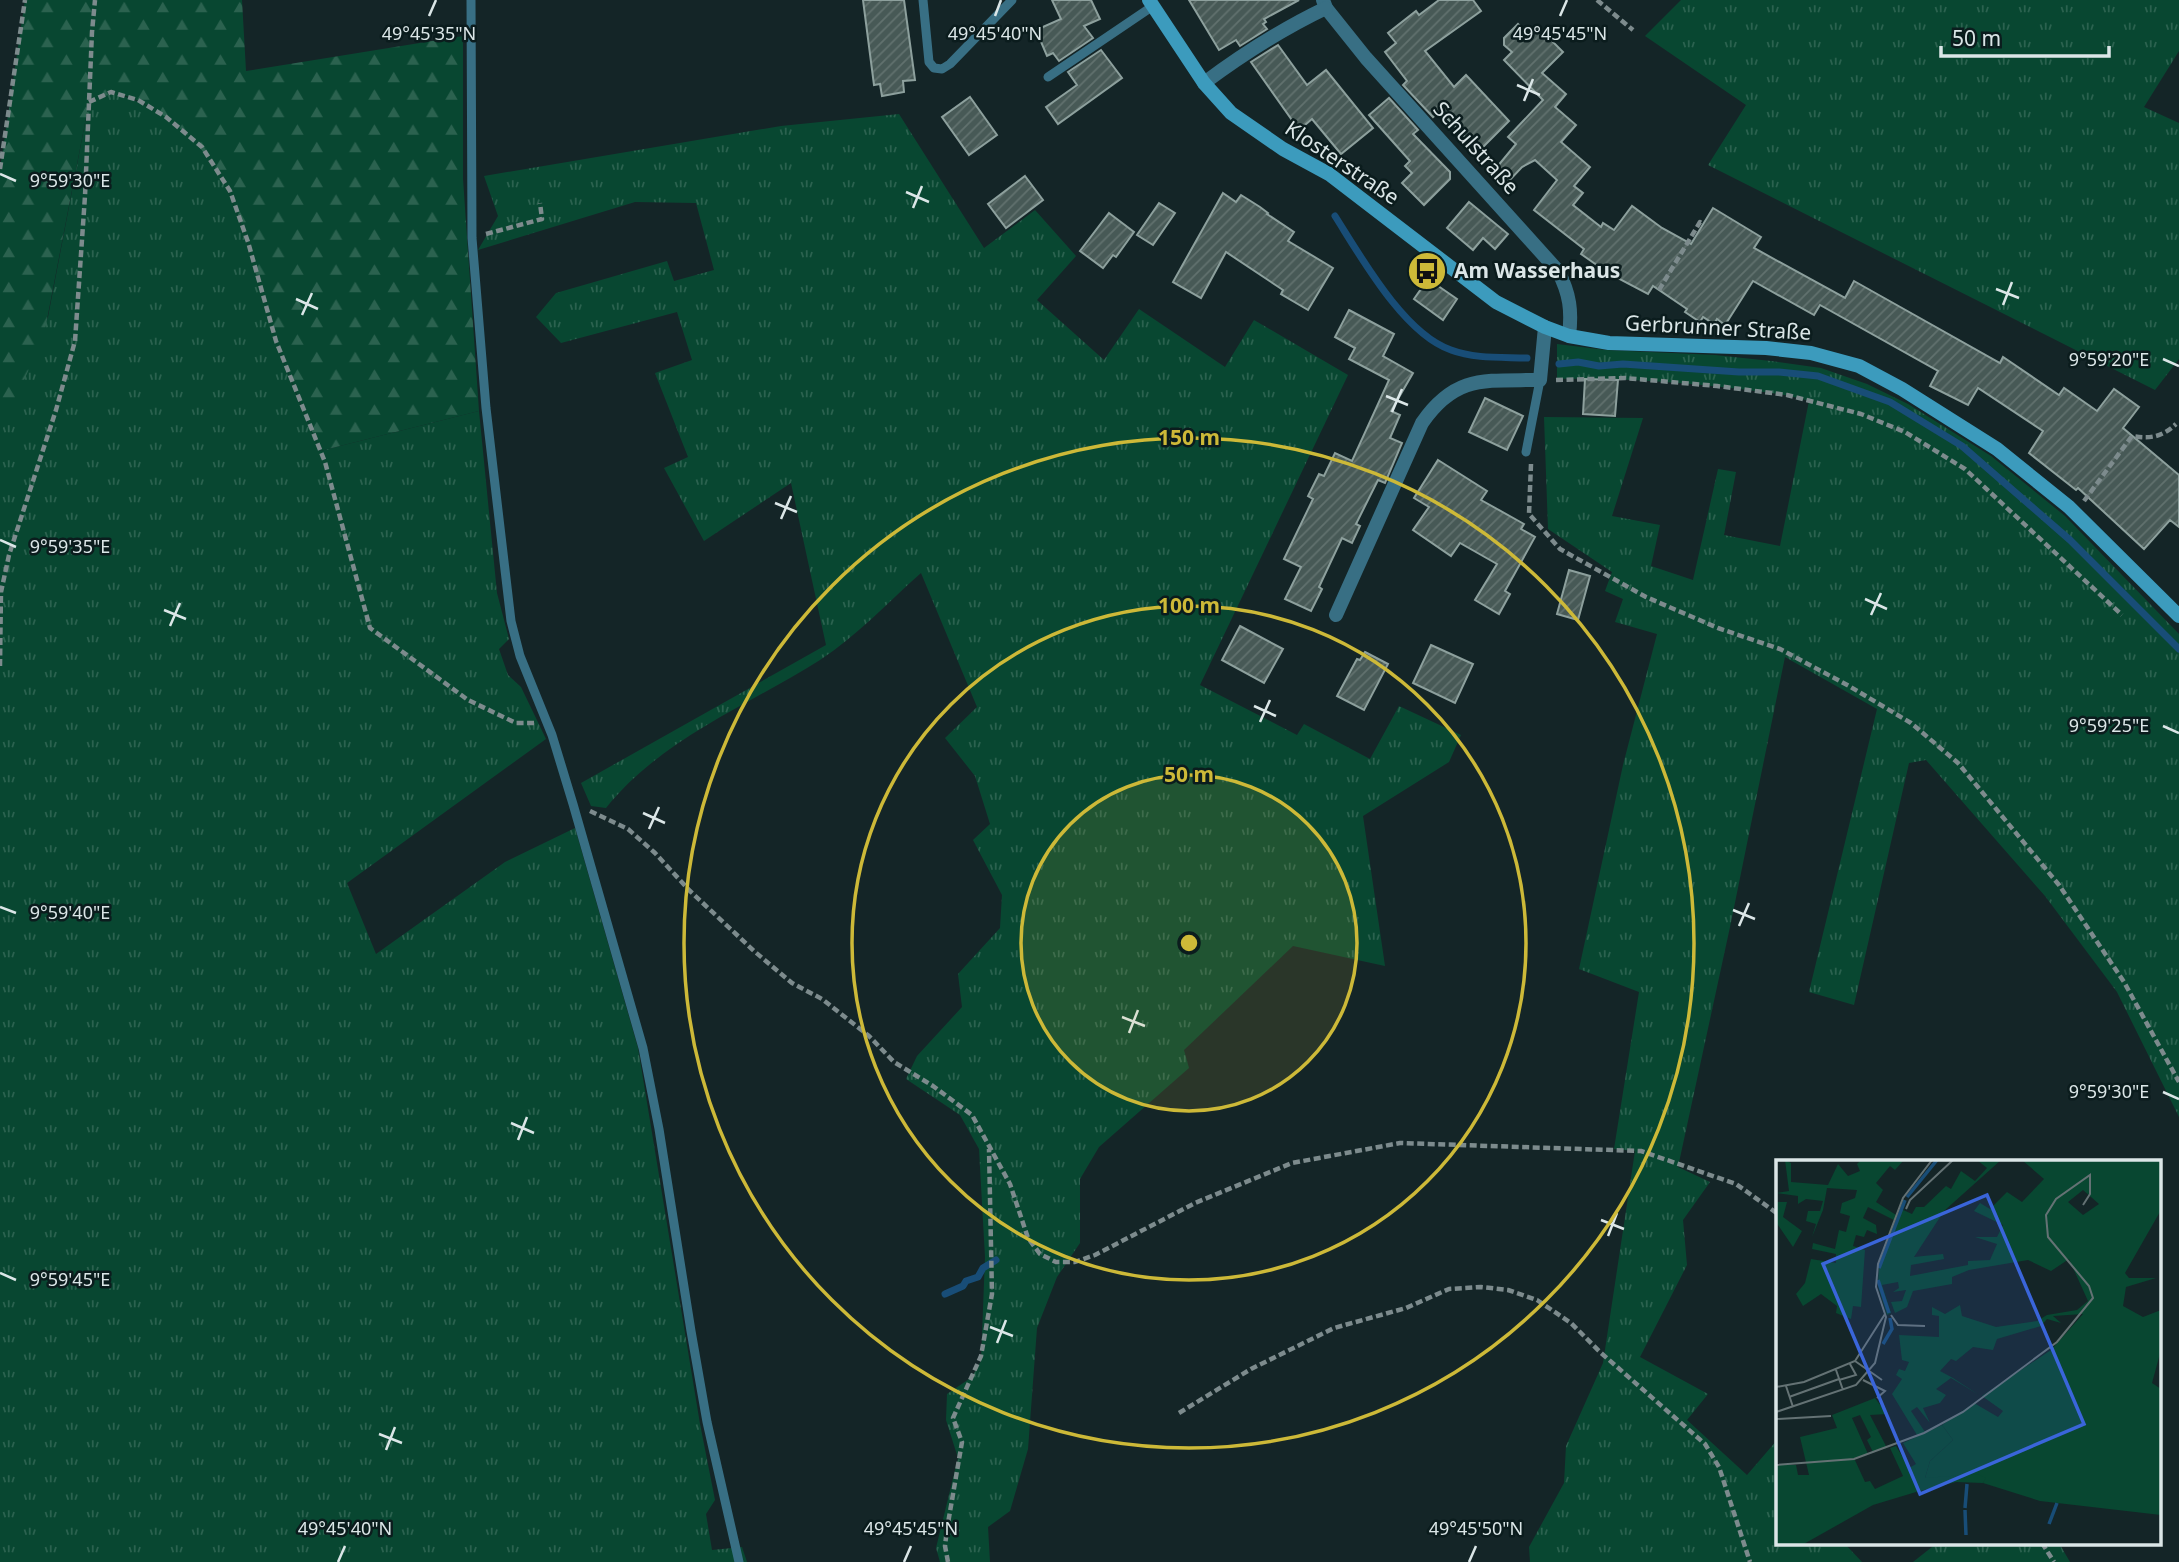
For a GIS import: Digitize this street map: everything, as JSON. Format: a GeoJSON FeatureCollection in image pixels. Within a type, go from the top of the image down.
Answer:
{"type":"FeatureCollection","features":[{"type":"Feature","properties":{"kind":"street","name":"Klosterstraße"},"geometry":{"type":"LineString","coordinates":[[1155,2],[1204,83],[1231,113],[1283,149],[1329,174],[1496,302],[1544,333]]}},
{"type":"Feature","properties":{"kind":"street"},"geometry":{"type":"LineString","coordinates":[[1204,83],[1251,48],[1324,4]]}},
{"type":"Feature","properties":{"kind":"street","name":"Schulstraße"},"geometry":{"type":"LineString","coordinates":[[1324,4],[1366,58],[1558,271],[1569,290],[1572,312],[1569,336]]}},
{"type":"Feature","properties":{"kind":"street"},"geometry":{"type":"LineString","coordinates":[[1336,615],[1422,423],[1436,403],[1459,387],[1486,381],[1540,378],[1544,333]]}},
{"type":"Feature","properties":{"kind":"street","name":"Gerbrunner Straße"},"geometry":{"type":"LineString","coordinates":[[1544,333],[1609,343],[1766,348],[1811,353],[1859,366],[1902,389],[1997,449],[2075,513],[2179,616]]}},
{"type":"Feature","properties":{"kind":"lane"},"geometry":{"type":"LineString","coordinates":[[471,0],[472,238],[486,408],[511,621],[520,656],[552,735],[643,1048],[659,1129],[707,1422],[739,1562]]}},
{"type":"Feature","properties":{"kind":"lane"},"geometry":{"type":"LineString","coordinates":[[923,0],[929,62],[934,68],[942,69],[1012,0]]}},
{"type":"Feature","properties":{"kind":"lane"},"geometry":{"type":"LineString","coordinates":[[1048,77],[1155,2]]}},
{"type":"Feature","properties":{"kind":"lane"},"geometry":{"type":"LineString","coordinates":[[1529,455],[1540,378]]}},
{"type":"Feature","properties":{"kind":"path"},"geometry":{"type":"LineString","coordinates":[[0,169],[25,0]]}},
{"type":"Feature","properties":{"kind":"path"},"geometry":{"type":"LineString","coordinates":[[0,666],[1,592],[9,555],[56,410],[75,341],[95,0]]}},
{"type":"Feature","properties":{"kind":"path"},"geometry":{"type":"LineString","coordinates":[[1597,0],[1633,30]]}},
{"type":"Feature","properties":{"kind":"path"},"geometry":{"type":"LineString","coordinates":[[89,102],[111,93],[138,100],[166,117],[202,147],[230,191],[248,242],[276,341],[325,462],[370,628],[468,700],[516,723],[546,724]]}},
{"type":"Feature","properties":{"kind":"path"},"geometry":{"type":"LineString","coordinates":[[496,232],[542,219],[540,203]]}},
{"type":"Feature","properties":{"kind":"path"},"geometry":{"type":"LineString","coordinates":[[1659,290],[1700,222],[1703,225]]}},
{"type":"Feature","properties":{"kind":"path"},"geometry":{"type":"LineString","coordinates":[[1540,378],[1625,378],[1717,386],[1787,396],[1861,414],[1905,432],[1965,469],[2122,615]]}},
{"type":"Feature","properties":{"kind":"path"},"geometry":{"type":"LineString","coordinates":[[2075,513],[2132,436],[2147,438],[2165,434],[2176,424]]}},
{"type":"Feature","properties":{"kind":"path"},"geometry":{"type":"LineString","coordinates":[[1529,455],[1529,514],[1560,548],[1646,597],[1718,628],[1780,649],[1849,686],[1911,723],[1958,763],[2059,885],[2124,982],[2179,1082]]}},
{"type":"Feature","properties":{"kind":"path"},"geometry":{"type":"LineString","coordinates":[[573,804],[628,829],[726,925],[792,983],[822,999],[869,1036],[894,1062],[944,1093],[972,1115],[1010,1184],[1028,1238],[1040,1254],[1056,1262],[1075,1262],[1095,1255],[1195,1203],[1292,1164],[1400,1143],[1641,1151],[1736,1184],[1776,1213]]}},
{"type":"Feature","properties":{"kind":"path"},"geometry":{"type":"LineString","coordinates":[[948,1562],[945,1546],[962,1442],[953,1418],[981,1356],[992,1294],[989,1148]]}},
{"type":"Feature","properties":{"kind":"path"},"geometry":{"type":"LineString","coordinates":[[1179,1413],[1251,1369],[1334,1328],[1406,1308],[1449,1289],[1480,1287],[1508,1290],[1537,1300],[1571,1323],[1705,1444],[1719,1467],[1750,1562]]}},
{"type":"Feature","properties":{"kind":"path"},"geometry":{"type":"LineString","coordinates":[[2043,1544],[2054,1562]]}},
{"type":"Feature","properties":{"kind":"green space"},"geometry":{"type":"Polygon","coordinates":[[[25,0],[242,0],[246,71],[463,36],[463,179],[479,411],[320,451],[276,342],[237,212],[223,183],[206,156],[183,131],[144,104],[128,97],[114,95],[89,102],[44,335],[0,435],[0,169],[25,0]]]}},
{"type":"Feature","properties":{"kind":"green space"},"geometry":{"type":"Polygon","coordinates":[[[1681,0],[2179,0],[2179,51],[2144,107],[2179,123],[2179,359],[2155,390],[1708,165],[1746,105],[1645,36],[1681,0]]]}},
{"type":"Feature","properties":{"kind":"green space"},"geometry":{"type":"Polygon","coordinates":[[[110,92],[152,109],[185,131],[209,159],[228,191],[276,341],[320,451],[479,411],[497,593],[509,639],[499,649],[508,675],[521,687],[546,739],[347,883],[376,954],[505,862],[575,828],[638,1048],[715,1500],[706,1514],[712,1550],[742,1547],[747,1562],[0,1562],[0,431],[48,317],[89,102],[110,92]]]}},
{"type":"Feature","properties":{"kind":"green space"},"geometry":{"type":"Polygon","coordinates":[[[899,114],[984,248],[1035,210],[1076,256],[1037,300],[1104,360],[1139,309],[1225,367],[1254,320],[1348,375],[1200,685],[1297,735],[1304,724],[1370,759],[1399,706],[1461,735],[1449,762],[1363,816],[1385,966],[1293,946],[1184,1050],[1189,1068],[1099,1147],[1080,1179],[1080,1243],[1057,1277],[1037,1328],[1028,1449],[1010,1511],[988,1527],[990,1562],[940,1562],[936,1548],[958,1458],[946,1420],[947,1394],[972,1377],[981,1361],[985,1257],[979,1149],[960,1115],[906,1079],[917,1056],[962,1007],[958,974],[1000,928],[1002,895],[973,840],[990,824],[975,776],[945,738],[977,707],[921,573],[834,651],[679,743],[652,762],[606,808],[591,806],[581,783],[826,645],[791,483],[704,541],[664,468],[688,457],[655,373],[692,360],[677,312],[561,343],[536,317],[556,293],[667,261],[674,281],[714,270],[696,203],[635,202],[478,250],[498,216],[484,176],[781,126],[899,114]]]}},
{"type":"Feature","properties":{"kind":"green space"},"geometry":{"type":"Polygon","coordinates":[[[1557,344],[1606,350],[1715,355],[1771,361],[1821,368],[1867,384],[1908,404],[1991,456],[2065,516],[2179,634],[2179,1117],[2117,992],[2045,896],[1926,760],[1909,763],[1854,1005],[1809,992],[1877,709],[1785,657],[1678,1167],[1710,1182],[1683,1220],[1687,1265],[1640,1357],[1708,1394],[1687,1420],[1747,1475],[1776,1441],[1776,1544],[1845,1544],[1862,1562],[1530,1562],[1529,1547],[1564,1483],[1566,1446],[1603,1363],[1635,1151],[1614,1149],[1639,992],[1579,969],[1623,765],[1657,634],[1615,622],[1623,599],[1605,591],[1612,572],[1548,529],[1544,417],[1643,418],[1612,516],[1660,525],[1651,566],[1693,580],[1718,469],[1736,472],[1724,535],[1780,546],[1809,401],[1775,393],[1694,384],[1557,379],[1557,344]]]}},
{"type":"Feature","properties":{"kind":"green space"},"geometry":{"type":"Polygon","coordinates":[[[1936,1544],[2060,1544],[2070,1562],[1913,1562],[1936,1544]]]}},
{"type":"Feature","properties":{"kind":"building"},"geometry":{"type":"Polygon","coordinates":[[[863,0],[904,0],[915,80],[903,81],[904,92],[882,96],[880,84],[874,85],[863,0]]]}},
{"type":"Feature","properties":{"kind":"building"},"geometry":{"type":"Polygon","coordinates":[[[1052,0],[1091,0],[1100,19],[1084,26],[1093,38],[1059,61],[1053,53],[1047,56],[1036,30],[1061,19],[1052,0]]]}},
{"type":"Feature","properties":{"kind":"building"},"geometry":{"type":"Polygon","coordinates":[[[1189,0],[1299,0],[1264,19],[1266,22],[1263,24],[1267,29],[1240,46],[1236,40],[1219,50],[1189,0]]]}},
{"type":"Feature","properties":{"kind":"building"},"geometry":{"type":"Polygon","coordinates":[[[1439,0],[1473,0],[1481,11],[1425,51],[1454,87],[1466,75],[1509,121],[1479,151],[1440,111],[1433,117],[1403,85],[1407,81],[1385,52],[1396,43],[1388,33],[1416,11],[1419,15],[1439,0]]]}},
{"type":"Feature","properties":{"kind":"building"},"geometry":{"type":"Polygon","coordinates":[[[1518,24],[1529,35],[1538,27],[1563,52],[1542,73],[1566,94],[1555,107],[1576,125],[1561,142],[1590,167],[1574,186],[1583,193],[1573,205],[1601,227],[1603,223],[1614,230],[1632,206],[1662,228],[1691,244],[1713,208],[1761,237],[1754,248],[1845,298],[1854,281],[2000,363],[2003,357],[2059,395],[2064,388],[2097,411],[2114,389],[2139,407],[2123,428],[2179,475],[2179,527],[2170,520],[2144,549],[2078,488],[2076,490],[2029,453],[2043,431],[1978,388],[1968,405],[1930,386],[1938,371],[1820,305],[1814,315],[1753,281],[1725,325],[1717,319],[1714,324],[1703,317],[1700,322],[1685,312],[1687,309],[1653,286],[1648,294],[1608,273],[1581,254],[1584,249],[1534,210],[1557,180],[1535,160],[1522,167],[1505,185],[1492,173],[1516,144],[1508,137],[1543,100],[1504,60],[1512,52],[1504,45],[1504,38],[1518,24]]]}},
{"type":"Feature","properties":{"kind":"building"},"geometry":{"type":"Polygon","coordinates":[[[1278,45],[1307,85],[1326,70],[1373,128],[1341,154],[1312,119],[1299,130],[1251,62],[1278,45]]]}},
{"type":"Feature","properties":{"kind":"building"},"geometry":{"type":"Polygon","coordinates":[[[1101,50],[1122,78],[1058,124],[1046,107],[1077,85],[1068,72],[1101,50]]]}},
{"type":"Feature","properties":{"kind":"building"},"geometry":{"type":"Polygon","coordinates":[[[970,97],[997,135],[969,155],[942,117],[970,97]]]}},
{"type":"Feature","properties":{"kind":"building"},"geometry":{"type":"Polygon","coordinates":[[[1389,98],[1418,130],[1413,134],[1450,172],[1450,179],[1424,205],[1402,183],[1412,173],[1405,166],[1410,161],[1369,115],[1389,98]]]}},
{"type":"Feature","properties":{"kind":"building"},"geometry":{"type":"Polygon","coordinates":[[[1025,176],[1043,200],[1006,228],[988,204],[1025,176]]]}},
{"type":"Feature","properties":{"kind":"building"},"geometry":{"type":"Polygon","coordinates":[[[1223,193],[1236,202],[1241,195],[1260,207],[1294,232],[1288,241],[1333,268],[1308,310],[1281,294],[1283,290],[1226,252],[1201,298],[1173,282],[1223,193]]]}},
{"type":"Feature","properties":{"kind":"building"},"geometry":{"type":"Polygon","coordinates":[[[1469,202],[1508,234],[1495,249],[1483,238],[1473,250],[1447,228],[1469,202]]]}},
{"type":"Feature","properties":{"kind":"building"},"geometry":{"type":"Polygon","coordinates":[[[1159,203],[1175,213],[1153,245],[1137,235],[1159,203]]]}},
{"type":"Feature","properties":{"kind":"building"},"geometry":{"type":"Polygon","coordinates":[[[1109,213],[1134,232],[1116,257],[1113,255],[1103,268],[1080,251],[1109,213]]]}},
{"type":"Feature","properties":{"kind":"building"},"geometry":{"type":"Polygon","coordinates":[[[1428,279],[1457,299],[1443,320],[1414,299],[1428,279]]]}},
{"type":"Feature","properties":{"kind":"building"},"geometry":{"type":"Polygon","coordinates":[[[1349,310],[1394,334],[1383,356],[1413,373],[1391,411],[1400,415],[1390,438],[1402,443],[1385,483],[1378,480],[1356,524],[1360,526],[1352,543],[1342,538],[1311,611],[1285,599],[1301,567],[1284,559],[1313,499],[1308,496],[1319,474],[1324,476],[1335,453],[1352,461],[1389,380],[1349,359],[1355,348],[1335,337],[1349,310]]]}},
{"type":"Feature","properties":{"kind":"building"},"geometry":{"type":"Polygon","coordinates":[[[1585,379],[1618,380],[1615,416],[1583,414],[1585,379]]]}},
{"type":"Feature","properties":{"kind":"building"},"geometry":{"type":"Polygon","coordinates":[[[1485,398],[1523,416],[1507,450],[1469,432],[1485,398]]]}},
{"type":"Feature","properties":{"kind":"building"},"geometry":{"type":"Polygon","coordinates":[[[1438,460],[1487,491],[1481,500],[1524,524],[1521,529],[1535,537],[1505,591],[1510,594],[1499,614],[1475,600],[1497,564],[1460,543],[1451,556],[1413,530],[1429,507],[1414,498],[1438,460]]]}},
{"type":"Feature","properties":{"kind":"building"},"geometry":{"type":"Polygon","coordinates":[[[1569,570],[1590,576],[1578,620],[1557,614],[1569,570]]]}},
{"type":"Feature","properties":{"kind":"building"},"geometry":{"type":"Polygon","coordinates":[[[1240,626],[1283,649],[1264,683],[1222,660],[1240,626]]]}},
{"type":"Feature","properties":{"kind":"building"},"geometry":{"type":"Polygon","coordinates":[[[1431,645],[1473,664],[1455,703],[1413,683],[1431,645]]]}},
{"type":"Feature","properties":{"kind":"building"},"geometry":{"type":"Polygon","coordinates":[[[1365,652],[1388,664],[1364,710],[1337,696],[1357,659],[1360,660],[1365,652]]]}},
{"type":"Feature","properties":{"kind":"waterway"},"geometry":{"type":"LineString","coordinates":[[1335,216],[1400,311],[1434,341],[1469,355],[1527,358]]}},
{"type":"Feature","properties":{"kind":"waterway"},"geometry":{"type":"LineString","coordinates":[[1559,364],[1623,364],[1818,376],[1890,402],[1962,446],[2070,540],[2179,649]]}},
{"type":"Feature","properties":{"kind":"waterway"},"geometry":{"type":"LineString","coordinates":[[945,1294],[978,1277],[983,1268],[996,1260]]}},
{"type":"Feature","properties":{"kind":"place","name":"Am Wasserhaus"},"geometry":{"type":"Point","coordinates":[1427,271]}}]}
